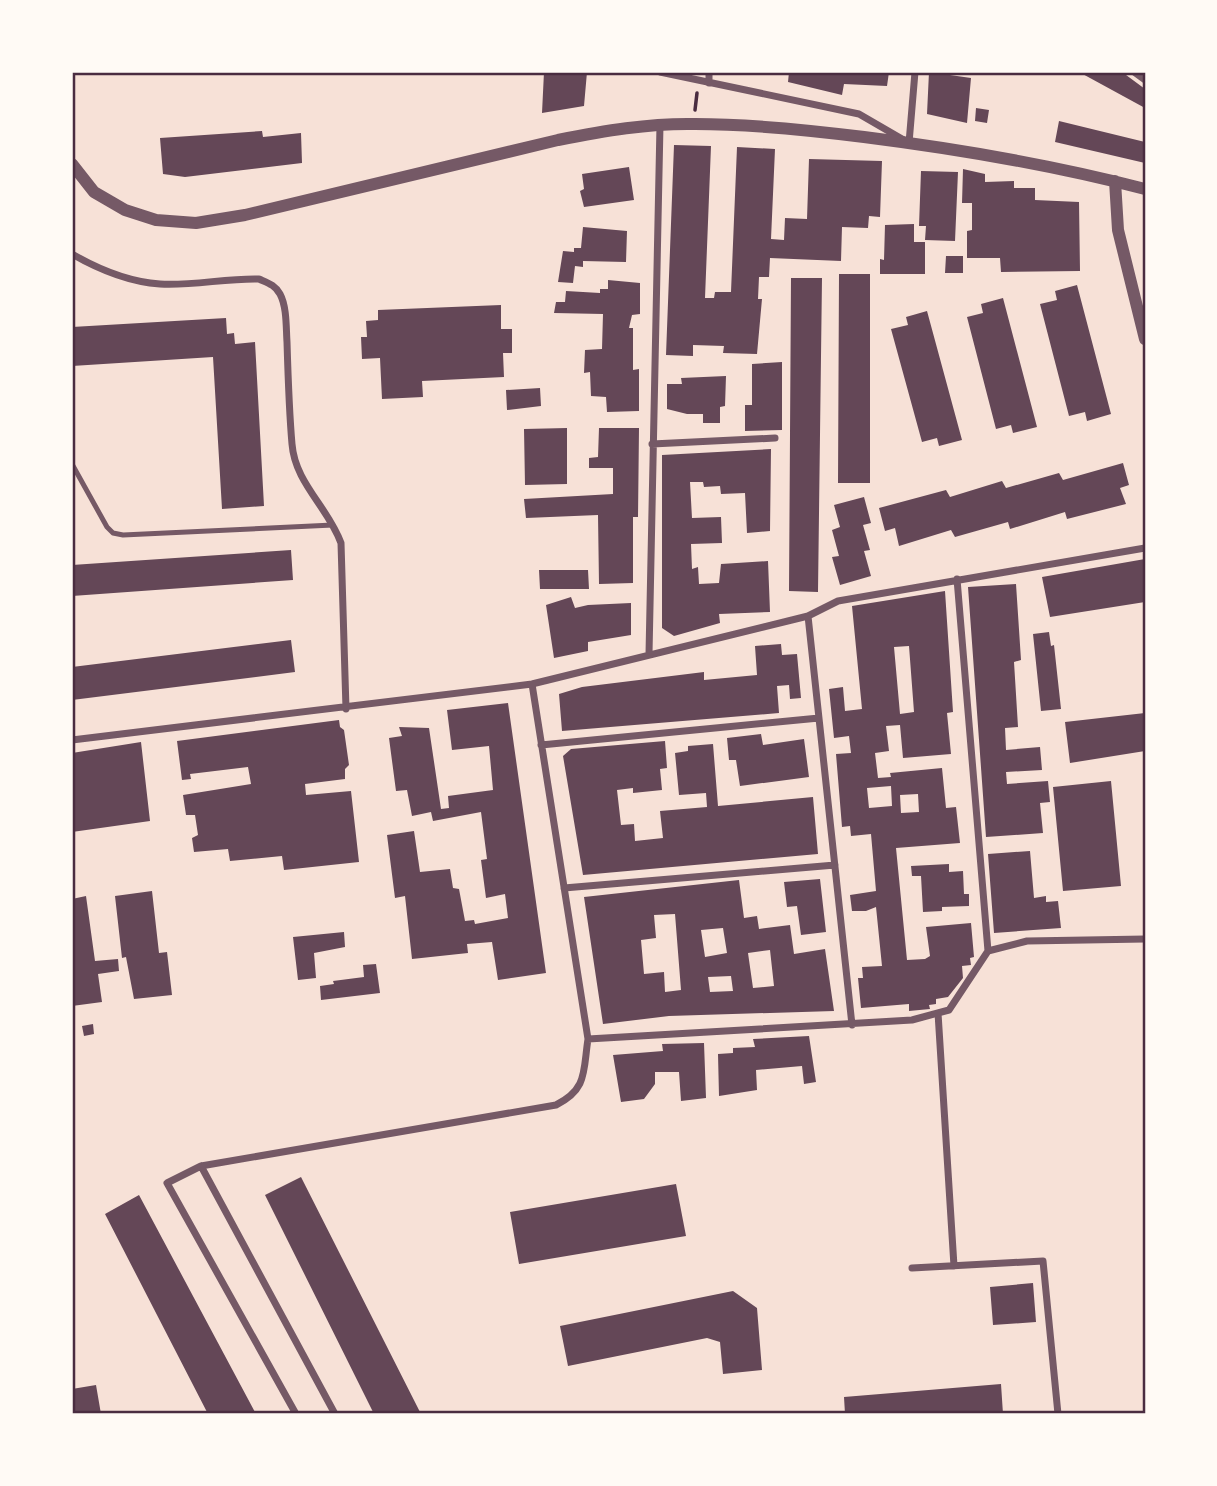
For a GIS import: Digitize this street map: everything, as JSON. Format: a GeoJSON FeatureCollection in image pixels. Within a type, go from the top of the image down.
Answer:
{"type":"FeatureCollection","features":[{"type":"Feature","properties":{"kind":"street"},"geometry":{"type":"LineString","coordinates":[[660,72],[859,114],[909,143]]}},
{"type":"Feature","properties":{"kind":"street"},"geometry":{"type":"LineString","coordinates":[[709,72],[709,83]]}},
{"type":"Feature","properties":{"kind":"street"},"geometry":{"type":"LineString","coordinates":[[909,143],[915,72]]}},
{"type":"Feature","properties":{"kind":"street"},"geometry":{"type":"LineString","coordinates":[[1134,72],[1145,80]]}},
{"type":"Feature","properties":{"kind":"street"},"geometry":{"type":"LineString","coordinates":[[649,654],[660,125]]}},
{"type":"Feature","properties":{"kind":"street"},"geometry":{"type":"LineString","coordinates":[[72,164],[94,192],[125,210],[156,220],[196,223],[245,215],[558,140],[610,130],[660,125],[789,129],[909,143],[1021,161],[1145,189]]}},
{"type":"Feature","properties":{"kind":"street"},"geometry":{"type":"LineString","coordinates":[[1115,181],[1118,230],[1145,340]]}},
{"type":"Feature","properties":{"kind":"street"},"geometry":{"type":"LineString","coordinates":[[72,254],[136,281],[161,284],[259,279],[272,284],[282,296],[292,446],[296,468],[334,525],[341,543],[346,709]]}},
{"type":"Feature","properties":{"kind":"street"},"geometry":{"type":"LineString","coordinates":[[652,444],[775,438]]}},
{"type":"Feature","properties":{"kind":"street"},"geometry":{"type":"LineString","coordinates":[[72,740],[346,709],[532,684],[808,616],[838,601],[1145,548]]}},
{"type":"Feature","properties":{"kind":"street"},"geometry":{"type":"LineString","coordinates":[[588,1039],[852,1025],[912,1020],[949,1010],[988,951],[957,579]]}},
{"type":"Feature","properties":{"kind":"street"},"geometry":{"type":"LineString","coordinates":[[808,616],[852,1025]]}},
{"type":"Feature","properties":{"kind":"street"},"geometry":{"type":"LineString","coordinates":[[296,1414],[167,1183],[201,1166],[556,1105],[571,1098],[582,1082],[588,1039],[532,684]]}},
{"type":"Feature","properties":{"kind":"street"},"geometry":{"type":"LineString","coordinates":[[541,745],[819,718]]}},
{"type":"Feature","properties":{"kind":"street"},"geometry":{"type":"LineString","coordinates":[[564,888],[835,865]]}},
{"type":"Feature","properties":{"kind":"street"},"geometry":{"type":"LineString","coordinates":[[988,951],[1027,940],[1145,939]]}},
{"type":"Feature","properties":{"kind":"street"},"geometry":{"type":"LineString","coordinates":[[937,1013],[954,1266]]}},
{"type":"Feature","properties":{"kind":"street"},"geometry":{"type":"LineString","coordinates":[[201,1166],[335,1414]]}},
{"type":"Feature","properties":{"kind":"street"},"geometry":{"type":"LineString","coordinates":[[912,1268],[1043,1261],[1058,1414]]}},
{"type":"Feature","properties":{"kind":"lane"},"geometry":{"type":"LineString","coordinates":[[72,464],[113,533],[123,535],[334,525]]}},
{"type":"Feature","properties":{"kind":"path"},"geometry":{"type":"LineString","coordinates":[[694,124],[698,80]]}},
{"type":"Feature","properties":{"kind":"building"},"geometry":{"type":"Polygon","coordinates":[[[544,72],[587,72],[584,106],[542,113],[544,72]]]}},
{"type":"Feature","properties":{"kind":"building"},"geometry":{"type":"Polygon","coordinates":[[[789,72],[889,72],[887,86],[844,84],[842,95],[788,82],[789,72]]]}},
{"type":"Feature","properties":{"kind":"building"},"geometry":{"type":"Polygon","coordinates":[[[929,72],[971,78],[967,123],[927,114],[929,72]]]}},
{"type":"Feature","properties":{"kind":"building"},"geometry":{"type":"Polygon","coordinates":[[[1079,72],[1122,72],[1145,89],[1145,108],[1079,72]]]}},
{"type":"Feature","properties":{"kind":"building"},"geometry":{"type":"Polygon","coordinates":[[[976,108],[989,110],[987,123],[975,121],[976,108]]]}},
{"type":"Feature","properties":{"kind":"building"},"geometry":{"type":"Polygon","coordinates":[[[1059,121],[1145,142],[1145,163],[1055,142],[1059,121]]]}},
{"type":"Feature","properties":{"kind":"building"},"geometry":{"type":"Polygon","coordinates":[[[262,131],[263,137],[301,133],[302,163],[185,177],[163,174],[160,138],[262,131]]]}},
{"type":"Feature","properties":{"kind":"building"},"geometry":{"type":"Polygon","coordinates":[[[674,145],[711,146],[705,298],[714,298],[715,292],[731,292],[737,147],[775,149],[771,239],[784,240],[785,218],[807,219],[809,159],[882,161],[880,217],[869,216],[868,228],[842,227],[841,261],[770,258],[769,277],[759,277],[758,299],[762,299],[757,354],[723,353],[724,346],[693,345],[693,356],[666,355],[674,145]]]}},
{"type":"Feature","properties":{"kind":"building"},"geometry":{"type":"Polygon","coordinates":[[[629,167],[634,200],[584,207],[580,191],[584,189],[582,174],[629,167]]]}},
{"type":"Feature","properties":{"kind":"building"},"geometry":{"type":"Polygon","coordinates":[[[963,169],[985,174],[985,182],[1014,181],[1014,188],[1035,188],[1035,200],[1079,202],[1080,271],[1001,272],[1000,258],[967,258],[967,231],[972,230],[972,203],[962,203],[963,169]]]}},
{"type":"Feature","properties":{"kind":"building"},"geometry":{"type":"Polygon","coordinates":[[[921,171],[958,172],[955,241],[925,240],[926,226],[919,226],[921,171]]]}},
{"type":"Feature","properties":{"kind":"building"},"geometry":{"type":"Polygon","coordinates":[[[914,224],[914,242],[925,242],[925,274],[880,274],[880,259],[884,260],[885,225],[914,224]]]}},
{"type":"Feature","properties":{"kind":"building"},"geometry":{"type":"Polygon","coordinates":[[[583,227],[627,231],[626,262],[583,261],[583,267],[575,266],[573,283],[558,282],[563,251],[574,252],[574,248],[581,248],[583,227]]]}},
{"type":"Feature","properties":{"kind":"building"},"geometry":{"type":"Polygon","coordinates":[[[946,256],[963,256],[963,273],[945,273],[946,256]]]}},
{"type":"Feature","properties":{"kind":"building"},"geometry":{"type":"Polygon","coordinates":[[[839,274],[870,274],[870,483],[838,483],[839,274]]]}},
{"type":"Feature","properties":{"kind":"building"},"geometry":{"type":"Polygon","coordinates":[[[791,278],[822,278],[818,592],[789,591],[791,278]]]}},
{"type":"Feature","properties":{"kind":"building"},"geometry":{"type":"Polygon","coordinates":[[[608,280],[640,283],[640,314],[632,315],[629,328],[633,328],[633,370],[639,369],[639,411],[607,412],[606,397],[591,396],[590,372],[584,373],[585,350],[602,349],[603,314],[554,313],[556,302],[565,302],[566,291],[600,293],[600,289],[608,289],[608,280]]]}},
{"type":"Feature","properties":{"kind":"building"},"geometry":{"type":"Polygon","coordinates":[[[1077,285],[1111,414],[1087,421],[1085,412],[1069,416],[1040,304],[1057,300],[1055,291],[1077,285]]]}},
{"type":"Feature","properties":{"kind":"building"},"geometry":{"type":"Polygon","coordinates":[[[1003,298],[1037,427],[1013,433],[1011,425],[996,429],[967,317],[983,313],[981,304],[1003,298]]]}},
{"type":"Feature","properties":{"kind":"building"},"geometry":{"type":"Polygon","coordinates":[[[501,305],[501,329],[512,329],[512,353],[503,353],[504,377],[422,381],[423,397],[382,399],[380,358],[362,359],[361,337],[367,337],[366,321],[378,320],[378,310],[501,305]]]}},
{"type":"Feature","properties":{"kind":"building"},"geometry":{"type":"Polygon","coordinates":[[[927,311],[962,440],[939,446],[937,438],[922,442],[891,329],[908,325],[906,317],[927,311]]]}},
{"type":"Feature","properties":{"kind":"building"},"geometry":{"type":"Polygon","coordinates":[[[226,318],[227,334],[234,333],[235,344],[255,342],[264,506],[222,509],[213,357],[72,366],[72,327],[226,318]]]}},
{"type":"Feature","properties":{"kind":"building"},"geometry":{"type":"Polygon","coordinates":[[[782,362],[782,430],[745,431],[745,405],[752,405],[752,364],[782,362]]]}},
{"type":"Feature","properties":{"kind":"building"},"geometry":{"type":"Polygon","coordinates":[[[726,376],[725,406],[720,407],[720,423],[703,423],[703,414],[687,414],[667,409],[667,384],[682,384],[681,378],[726,376]]]}},
{"type":"Feature","properties":{"kind":"building"},"geometry":{"type":"Polygon","coordinates":[[[540,388],[541,406],[507,410],[506,390],[540,388]]]}},
{"type":"Feature","properties":{"kind":"building"},"geometry":{"type":"Polygon","coordinates":[[[567,428],[567,484],[525,485],[524,429],[567,428]]]}},
{"type":"Feature","properties":{"kind":"building"},"geometry":{"type":"Polygon","coordinates":[[[599,428],[639,428],[638,517],[633,517],[633,583],[599,584],[598,515],[526,518],[524,499],[613,494],[613,468],[589,468],[589,458],[598,457],[599,428]]]}},
{"type":"Feature","properties":{"kind":"building"},"geometry":{"type":"Polygon","coordinates":[[[771,449],[770,531],[747,533],[745,493],[721,494],[720,486],[704,487],[703,482],[690,482],[692,518],[721,517],[722,543],[691,544],[692,569],[698,567],[699,584],[719,583],[721,564],[768,561],[770,612],[719,614],[720,623],[674,636],[662,628],[662,455],[771,449]]]}},
{"type":"Feature","properties":{"kind":"building"},"geometry":{"type":"Polygon","coordinates":[[[1123,463],[1129,485],[1120,488],[1126,504],[1067,519],[1065,512],[1010,529],[1008,522],[955,537],[951,530],[899,546],[895,528],[885,531],[879,508],[946,490],[950,497],[1002,481],[1006,488],[1059,473],[1063,480],[1123,463]]]}},
{"type":"Feature","properties":{"kind":"building"},"geometry":{"type":"Polygon","coordinates":[[[864,497],[871,523],[863,525],[870,550],[864,551],[871,576],[840,585],[832,557],[839,556],[832,530],[840,527],[834,505],[864,497]]]}},
{"type":"Feature","properties":{"kind":"building"},"geometry":{"type":"Polygon","coordinates":[[[291,550],[293,580],[72,596],[72,565],[291,550]]]}},
{"type":"Feature","properties":{"kind":"building"},"geometry":{"type":"Polygon","coordinates":[[[1145,559],[1145,602],[1050,617],[1042,577],[1145,559]]]}},
{"type":"Feature","properties":{"kind":"building"},"geometry":{"type":"Polygon","coordinates":[[[539,570],[588,570],[589,589],[540,589],[539,570]]]}},
{"type":"Feature","properties":{"kind":"building"},"geometry":{"type":"Polygon","coordinates":[[[1016,584],[1021,660],[1014,662],[1018,727],[1005,728],[1006,750],[1040,747],[1042,770],[1006,772],[1007,784],[1048,781],[1050,802],[1040,803],[1043,833],[986,837],[968,587],[1016,584]]]}},
{"type":"Feature","properties":{"kind":"building"},"geometry":{"type":"Polygon","coordinates":[[[945,591],[953,712],[947,713],[951,754],[903,758],[900,725],[886,726],[889,751],[875,753],[878,778],[891,777],[890,773],[942,768],[946,808],[956,807],[960,843],[896,848],[907,960],[930,956],[926,927],[971,923],[974,957],[970,958],[971,965],[962,966],[963,978],[948,997],[936,999],[936,1004],[929,1005],[930,1009],[909,1011],[909,1004],[861,1008],[858,978],[863,978],[862,967],[882,966],[876,907],[866,911],[852,911],[850,895],[876,891],[871,834],[851,836],[850,826],[842,827],[836,754],[851,753],[849,736],[834,738],[829,689],[843,687],[845,711],[862,709],[852,606],[945,591]],[[909,646],[894,647],[900,714],[914,712],[909,646]],[[891,786],[867,788],[869,808],[892,806],[891,786]],[[918,794],[900,795],[901,813],[919,812],[918,794]]]}},
{"type":"Feature","properties":{"kind":"building"},"geometry":{"type":"Polygon","coordinates":[[[571,597],[575,608],[631,603],[631,635],[588,642],[588,651],[554,658],[546,605],[571,597]]]}},
{"type":"Feature","properties":{"kind":"building"},"geometry":{"type":"Polygon","coordinates":[[[1049,632],[1051,646],[1054,645],[1061,709],[1041,711],[1033,634],[1049,632]]]}},
{"type":"Feature","properties":{"kind":"building"},"geometry":{"type":"Polygon","coordinates":[[[291,640],[295,672],[72,700],[72,667],[291,640]]]}},
{"type":"Feature","properties":{"kind":"building"},"geometry":{"type":"Polygon","coordinates":[[[781,644],[782,655],[797,654],[801,698],[790,699],[789,685],[777,686],[779,713],[562,731],[559,694],[582,687],[704,672],[704,680],[757,675],[755,646],[781,644]]]}},
{"type":"Feature","properties":{"kind":"building"},"geometry":{"type":"Polygon","coordinates":[[[508,703],[546,973],[498,980],[492,942],[467,944],[468,953],[412,959],[405,896],[395,898],[387,835],[414,831],[420,872],[450,869],[453,888],[459,889],[465,921],[474,920],[475,924],[508,918],[505,894],[486,898],[481,860],[487,859],[481,812],[433,821],[431,812],[412,816],[407,790],[396,791],[389,738],[402,736],[399,727],[429,728],[441,809],[449,808],[448,796],[493,790],[489,746],[452,750],[447,710],[508,703]]]}},
{"type":"Feature","properties":{"kind":"building"},"geometry":{"type":"Polygon","coordinates":[[[1145,713],[1145,751],[1070,763],[1065,722],[1145,713]]]}},
{"type":"Feature","properties":{"kind":"building"},"geometry":{"type":"Polygon","coordinates":[[[339,720],[340,727],[344,730],[349,765],[345,769],[345,779],[305,784],[306,795],[351,791],[359,862],[284,870],[282,856],[230,861],[228,849],[194,852],[192,838],[198,835],[195,815],[186,815],[183,795],[251,784],[248,767],[190,774],[191,779],[182,780],[177,741],[339,720]]]}},
{"type":"Feature","properties":{"kind":"building"},"geometry":{"type":"Polygon","coordinates":[[[761,734],[763,745],[804,739],[809,777],[740,786],[736,760],[729,760],[727,738],[761,734]]]}},
{"type":"Feature","properties":{"kind":"building"},"geometry":{"type":"Polygon","coordinates":[[[665,741],[667,768],[660,769],[662,790],[633,793],[633,788],[617,790],[621,825],[634,824],[635,841],[663,838],[660,811],[707,807],[706,793],[679,795],[675,753],[688,751],[688,746],[713,744],[718,806],[813,797],[818,854],[583,875],[563,756],[571,749],[665,741]]]}},
{"type":"Feature","properties":{"kind":"building"},"geometry":{"type":"Polygon","coordinates":[[[141,742],[150,821],[72,832],[72,753],[141,742]]]}},
{"type":"Feature","properties":{"kind":"building"},"geometry":{"type":"Polygon","coordinates":[[[1111,781],[1121,886],[1063,891],[1053,787],[1111,781]]]}},
{"type":"Feature","properties":{"kind":"building"},"geometry":{"type":"Polygon","coordinates":[[[1030,851],[1034,898],[1046,896],[1046,902],[1058,901],[1061,928],[994,933],[988,854],[1030,851]]]}},
{"type":"Feature","properties":{"kind":"building"},"geometry":{"type":"Polygon","coordinates":[[[949,864],[949,872],[963,871],[964,894],[969,894],[969,906],[942,907],[942,911],[923,912],[921,876],[912,876],[911,866],[949,864]]]}},
{"type":"Feature","properties":{"kind":"building"},"geometry":{"type":"Polygon","coordinates":[[[820,879],[826,932],[801,935],[797,906],[787,907],[784,882],[820,879]]]}},
{"type":"Feature","properties":{"kind":"building"},"geometry":{"type":"Polygon","coordinates":[[[739,880],[744,918],[757,916],[759,929],[790,925],[794,954],[825,949],[834,1011],[669,1016],[603,1024],[584,897],[739,880]],[[675,914],[654,915],[656,938],[641,940],[644,974],[664,972],[665,992],[681,990],[675,914]],[[723,928],[701,930],[705,957],[727,953],[723,928]],[[770,950],[748,953],[753,988],[774,986],[770,950]],[[731,976],[708,977],[710,992],[733,991],[731,976]]]}},
{"type":"Feature","properties":{"kind":"building"},"geometry":{"type":"Polygon","coordinates":[[[152,891],[159,953],[167,952],[172,995],[134,999],[126,957],[122,958],[115,896],[152,891]]]}},
{"type":"Feature","properties":{"kind":"building"},"geometry":{"type":"Polygon","coordinates":[[[86,896],[95,961],[118,959],[119,971],[98,974],[102,1002],[72,1006],[72,899],[86,896]]]}},
{"type":"Feature","properties":{"kind":"building"},"geometry":{"type":"Polygon","coordinates":[[[344,932],[345,947],[314,953],[316,978],[298,980],[293,937],[344,932]]]}},
{"type":"Feature","properties":{"kind":"building"},"geometry":{"type":"Polygon","coordinates":[[[376,964],[380,993],[321,1000],[320,986],[334,984],[333,981],[364,977],[363,965],[376,964]]]}},
{"type":"Feature","properties":{"kind":"building"},"geometry":{"type":"Polygon","coordinates":[[[93,1024],[94,1034],[84,1036],[82,1026],[93,1024]]]}},
{"type":"Feature","properties":{"kind":"building"},"geometry":{"type":"Polygon","coordinates":[[[809,1036],[816,1082],[804,1084],[802,1066],[756,1070],[757,1090],[719,1096],[718,1054],[733,1053],[733,1048],[755,1047],[753,1039],[809,1036]]]}},
{"type":"Feature","properties":{"kind":"building"},"geometry":{"type":"Polygon","coordinates":[[[704,1043],[706,1098],[681,1101],[679,1072],[655,1072],[655,1084],[644,1099],[621,1102],[613,1055],[663,1051],[662,1044],[704,1043]]]}},
{"type":"Feature","properties":{"kind":"building"},"geometry":{"type":"Polygon","coordinates":[[[301,1177],[421,1414],[374,1414],[265,1195],[301,1177]]]}},
{"type":"Feature","properties":{"kind":"building"},"geometry":{"type":"Polygon","coordinates":[[[676,1184],[686,1236],[519,1264],[510,1212],[676,1184]]]}},
{"type":"Feature","properties":{"kind":"building"},"geometry":{"type":"Polygon","coordinates":[[[139,1195],[256,1414],[208,1414],[105,1214],[139,1195]]]}},
{"type":"Feature","properties":{"kind":"building"},"geometry":{"type":"Polygon","coordinates":[[[1033,1283],[1036,1322],[993,1325],[990,1287],[1033,1283]]]}},
{"type":"Feature","properties":{"kind":"building"},"geometry":{"type":"Polygon","coordinates":[[[733,1291],[757,1308],[762,1370],[723,1374],[720,1342],[707,1338],[568,1366],[560,1326],[733,1291]]]}},
{"type":"Feature","properties":{"kind":"building"},"geometry":{"type":"Polygon","coordinates":[[[1001,1384],[1003,1414],[845,1414],[844,1397],[1001,1384]]]}},
{"type":"Feature","properties":{"kind":"building"},"geometry":{"type":"Polygon","coordinates":[[[96,1385],[101,1414],[72,1414],[72,1389],[96,1385]]]}}]}
